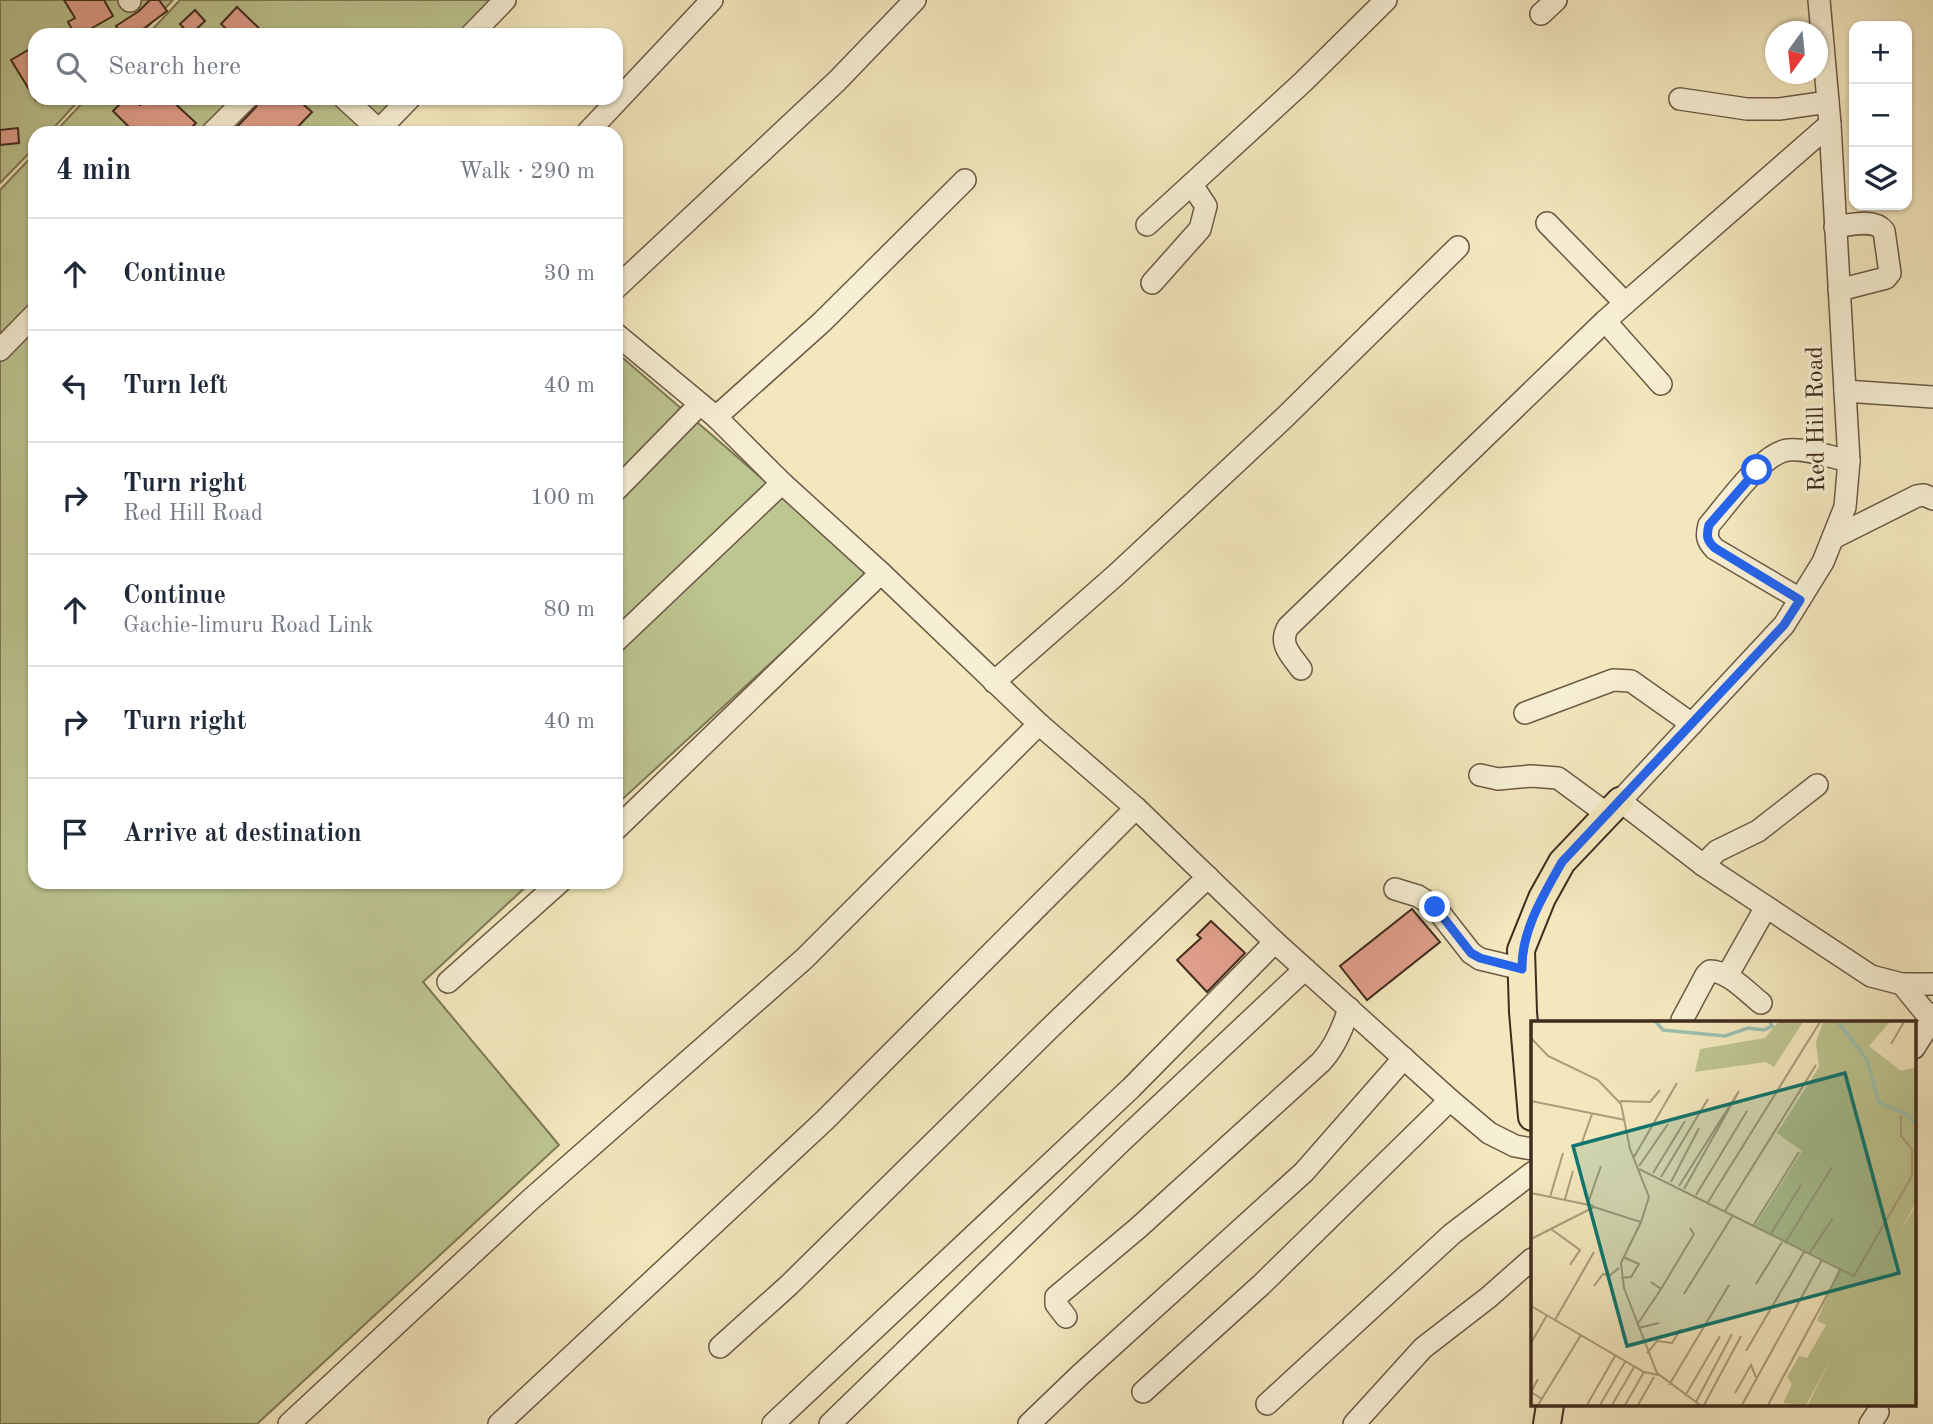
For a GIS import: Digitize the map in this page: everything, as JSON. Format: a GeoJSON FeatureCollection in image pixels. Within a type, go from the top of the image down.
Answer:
{"type":"FeatureCollection","features":[{"type":"Feature","properties":{"kind":"main road"},"geometry":{"type":"LineString","coordinates":[[1531,1105],[1521,950],[1542,898],[1562,862],[1614,807]]}},
{"type":"Feature","properties":{"kind":"main road"},"geometry":{"type":"LineString","coordinates":[[1547,1424],[1550,1406]]}},
{"type":"Feature","properties":{"kind":"street"},"geometry":{"type":"LineString","coordinates":[[478,28],[505,0]]}},
{"type":"Feature","properties":{"kind":"street"},"geometry":{"type":"LineString","coordinates":[[623,95],[712,0]]}},
{"type":"Feature","properties":{"kind":"street"},"geometry":{"type":"LineString","coordinates":[[623,281],[837,81],[915,0]]}},
{"type":"Feature","properties":{"kind":"street"},"geometry":{"type":"LineString","coordinates":[[1147,225],[1303,82],[1386,0]]}},
{"type":"Feature","properties":{"kind":"street","name":"Red Hill Road"},"geometry":{"type":"LineString","coordinates":[[1614,807],[1784,625],[1823,562],[1845,507],[1849,461],[1830,124],[1819,0]]}},
{"type":"Feature","properties":{"kind":"street"},"geometry":{"type":"LineString","coordinates":[[1680,99],[1747,109],[1779,109],[1828,102]]}},
{"type":"Feature","properties":{"kind":"street"},"geometry":{"type":"LineString","coordinates":[[219,126],[240,105]]}},
{"type":"Feature","properties":{"kind":"street"},"geometry":{"type":"LineString","coordinates":[[352,105],[374,126]]}},
{"type":"Feature","properties":{"kind":"street"},"geometry":{"type":"LineString","coordinates":[[386,126],[404,105]]}},
{"type":"Feature","properties":{"kind":"street"},"geometry":{"type":"LineString","coordinates":[[594,126],[613,105]]}},
{"type":"Feature","properties":{"kind":"street"},"geometry":{"type":"LineString","coordinates":[[1301,669],[1284,645],[1283,636],[1288,627],[1605,321],[1830,124]]}},
{"type":"Feature","properties":{"kind":"street"},"geometry":{"type":"LineString","coordinates":[[623,485],[708,410],[822,321],[965,180]]}},
{"type":"Feature","properties":{"kind":"street"},"geometry":{"type":"LineString","coordinates":[[1152,284],[1200,229],[1206,206],[1192,185]]}},
{"type":"Feature","properties":{"kind":"street"},"geometry":{"type":"LineString","coordinates":[[1547,223],[1625,303]]}},
{"type":"Feature","properties":{"kind":"street"},"geometry":{"type":"LineString","coordinates":[[1835,227],[1873,223],[1881,226],[1890,273],[1886,278],[1839,290]]}},
{"type":"Feature","properties":{"kind":"street"},"geometry":{"type":"LineString","coordinates":[[994,682],[1116,574],[1285,417],[1458,247]]}},
{"type":"Feature","properties":{"kind":"street"},"geometry":{"type":"LineString","coordinates":[[0,350],[28,321]]}},
{"type":"Feature","properties":{"kind":"street"},"geometry":{"type":"LineString","coordinates":[[1605,321],[1661,384]]}},
{"type":"Feature","properties":{"kind":"street"},"geometry":{"type":"LineString","coordinates":[[623,340],[708,410],[782,484],[881,573],[1039,724],[1136,808],[1275,942],[1450,1100],[1489,1133],[1515,1146],[1531,1149]]}},
{"type":"Feature","properties":{"kind":"street"},"geometry":{"type":"LineString","coordinates":[[1845,391],[1933,397]]}},
{"type":"Feature","properties":{"kind":"street"},"geometry":{"type":"LineString","coordinates":[[1800,600],[1715,548],[1708,542],[1706,534],[1709,525],[1757,470],[1783,451],[1792,449],[1849,461]]}},
{"type":"Feature","properties":{"kind":"street"},"geometry":{"type":"LineString","coordinates":[[623,634],[782,484]]}},
{"type":"Feature","properties":{"kind":"street"},"geometry":{"type":"LineString","coordinates":[[1833,538],[1917,496],[1924,495],[1933,499]]}},
{"type":"Feature","properties":{"kind":"street"},"geometry":{"type":"LineString","coordinates":[[623,822],[881,573]]}},
{"type":"Feature","properties":{"kind":"street"},"geometry":{"type":"LineString","coordinates":[[1525,713],[1622,679],[1631,681],[1692,724]]}},
{"type":"Feature","properties":{"kind":"street"},"geometry":{"type":"LineString","coordinates":[[289,1424],[530,1200],[804,959],[1039,724]]}},
{"type":"Feature","properties":{"kind":"street"},"geometry":{"type":"LineString","coordinates":[[1480,775],[1498,779],[1531,776],[1558,778],[1614,807],[1871,976],[1902,984],[1933,984]]}},
{"type":"Feature","properties":{"kind":"street"},"geometry":{"type":"LineString","coordinates":[[1703,865],[1717,850],[1758,831],[1817,785]]}},
{"type":"Feature","properties":{"kind":"street"},"geometry":{"type":"LineString","coordinates":[[499,1424],[825,1120],[1136,808]]}},
{"type":"Feature","properties":{"kind":"street"},"geometry":{"type":"LineString","coordinates":[[720,1347],[789,1284],[1050,1028],[1209,877]]}},
{"type":"Feature","properties":{"kind":"street"},"geometry":{"type":"LineString","coordinates":[[448,982],[552,889]]}},
{"type":"Feature","properties":{"kind":"street"},"geometry":{"type":"LineString","coordinates":[[1395,889],[1418,895],[1435,907],[1471,953],[1522,969]]}},
{"type":"Feature","properties":{"kind":"street"},"geometry":{"type":"LineString","coordinates":[[1727,976],[1766,907]]}},
{"type":"Feature","properties":{"kind":"street"},"geometry":{"type":"LineString","coordinates":[[773,1424],[1131,1088],[1275,942]]}},
{"type":"Feature","properties":{"kind":"street"},"geometry":{"type":"LineString","coordinates":[[830,1424],[1123,1140],[1305,969]]}},
{"type":"Feature","properties":{"kind":"street"},"geometry":{"type":"LineString","coordinates":[[1682,1020],[1710,971],[1727,976],[1761,1003]]}},
{"type":"Feature","properties":{"kind":"street"},"geometry":{"type":"LineString","coordinates":[[1902,984],[1924,1011],[1933,1017],[1916,1045]]}},
{"type":"Feature","properties":{"kind":"street"},"geometry":{"type":"LineString","coordinates":[[1066,1317],[1056,1304],[1056,1297],[1138,1228],[1321,1062],[1330,1053],[1342,1031],[1349,1009]]}},
{"type":"Feature","properties":{"kind":"street"},"geometry":{"type":"LineString","coordinates":[[1029,1424],[1304,1172],[1405,1058]]}},
{"type":"Feature","properties":{"kind":"street"},"geometry":{"type":"LineString","coordinates":[[1143,1392],[1261,1286],[1450,1100]]}},
{"type":"Feature","properties":{"kind":"street"},"geometry":{"type":"LineString","coordinates":[[1267,1404],[1452,1234],[1531,1174]]}},
{"type":"Feature","properties":{"kind":"street"},"geometry":{"type":"LineString","coordinates":[[1354,1424],[1423,1348],[1489,1297],[1531,1260]]}},
{"type":"Feature","properties":{"kind":"green space"},"geometry":{"type":"Polygon","coordinates":[[[0,0],[173,0],[147,28],[28,28],[28,105],[75,105],[55,126],[28,126],[28,154],[0,183],[0,0]]]}},
{"type":"Feature","properties":{"kind":"green space"},"geometry":{"type":"Polygon","coordinates":[[[180,0],[495,0],[473,28],[154,28],[180,0]]]}},
{"type":"Feature","properties":{"kind":"green space"},"geometry":{"type":"Polygon","coordinates":[[[80,105],[414,105],[397,126],[61,126],[80,105]]]}},
{"type":"Feature","properties":{"kind":"green space"},"geometry":{"type":"Polygon","coordinates":[[[28,160],[28,889],[523,889],[423,982],[559,1145],[257,1424],[0,1424],[0,190],[28,160]]]}},
{"type":"Feature","properties":{"kind":"green space"},"geometry":{"type":"Polygon","coordinates":[[[623,358],[870,572],[623,799],[623,358]]]}},
{"type":"Feature","properties":{"kind":"building"},"geometry":{"type":"Polygon","coordinates":[[[64,0],[104,0],[113,16],[92,28],[71,28],[68,22],[75,18],[64,0]]]}},
{"type":"Feature","properties":{"kind":"building"},"geometry":{"type":"Polygon","coordinates":[[[150,0],[159,0],[167,11],[144,28],[117,28],[116,26],[150,0]]]}},
{"type":"Feature","properties":{"kind":"building"},"geometry":{"type":"Polygon","coordinates":[[[237,7],[259,28],[225,28],[221,24],[237,7]]]}},
{"type":"Feature","properties":{"kind":"building"},"geometry":{"type":"Polygon","coordinates":[[[195,10],[205,21],[198,28],[184,28],[180,24],[195,10]]]}},
{"type":"Feature","properties":{"kind":"building"},"geometry":{"type":"Polygon","coordinates":[[[28,50],[28,88],[11,60],[28,50]]]}},
{"type":"Feature","properties":{"kind":"building"},"geometry":{"type":"Polygon","coordinates":[[[119,105],[177,105],[196,123],[193,126],[128,126],[113,111],[119,105]]]}},
{"type":"Feature","properties":{"kind":"building"},"geometry":{"type":"Polygon","coordinates":[[[304,105],[312,112],[299,126],[238,126],[256,107],[304,105]]]}},
{"type":"Feature","properties":{"kind":"building"},"geometry":{"type":"Polygon","coordinates":[[[18,128],[19,143],[0,145],[0,130],[18,128]]]}},
{"type":"Feature","properties":{"kind":"building"},"geometry":{"type":"Polygon","coordinates":[[[1412,909],[1440,942],[1367,1000],[1340,966],[1412,909]]]}},
{"type":"Feature","properties":{"kind":"building"},"geometry":{"type":"Polygon","coordinates":[[[1211,921],[1245,953],[1207,992],[1177,960],[1201,938],[1197,935],[1211,921]]]}},
{"type":"Feature","properties":{"kind":"route"},"geometry":{"type":"LineString","coordinates":[[1435,907],[1471,953],[1522,969],[1521,950],[1542,898],[1562,862],[1784,625],[1800,600],[1715,548],[1708,542],[1706,534],[1709,525],[1757,470]]}}]}
